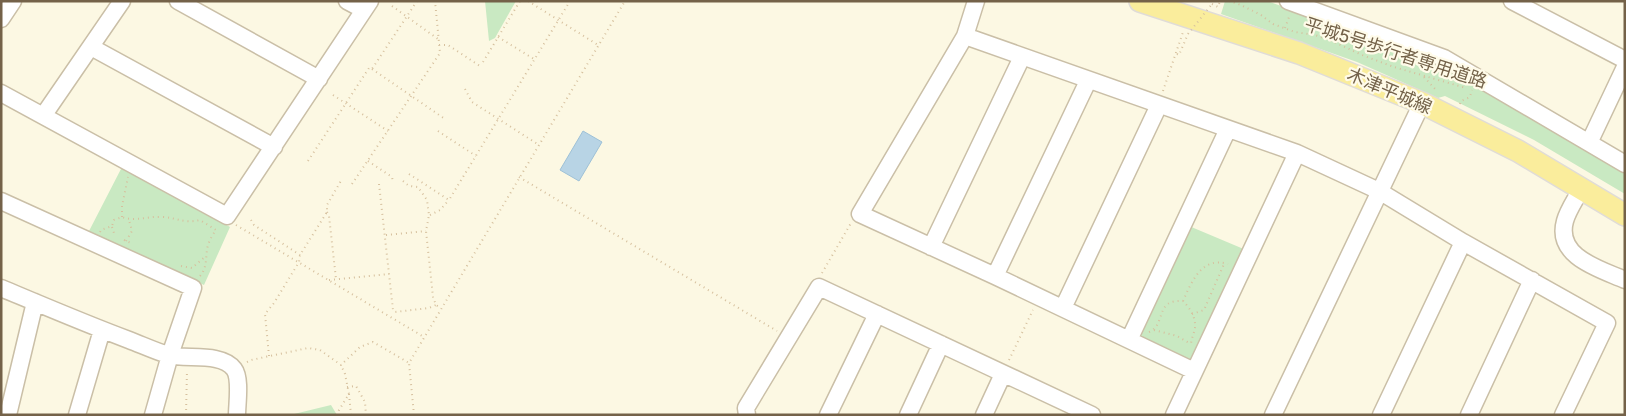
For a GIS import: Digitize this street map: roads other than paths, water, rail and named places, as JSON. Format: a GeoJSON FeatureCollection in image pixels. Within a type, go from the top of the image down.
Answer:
{"type":"FeatureCollection","features":[{"type":"Feature","properties":{"kind":"main road","name":"木津平城線"},"geometry":{"type":"LineString","coordinates":[[1140,1],[1430,98],[1625,215]]}},
{"type":"Feature","properties":{"kind":"street"},"geometry":{"type":"LineString","coordinates":[[1,19],[14,1]]}},
{"type":"Feature","properties":{"kind":"street"},"geometry":{"type":"LineString","coordinates":[[44,116],[122,1]]}},
{"type":"Feature","properties":{"kind":"street"},"geometry":{"type":"LineString","coordinates":[[178,1],[319,79]]}},
{"type":"Feature","properties":{"kind":"street"},"geometry":{"type":"LineString","coordinates":[[1,93],[228,216],[367,6],[347,1]]}},
{"type":"Feature","properties":{"kind":"street"},"geometry":{"type":"LineString","coordinates":[[976,1],[965,36],[860,214],[1129,340],[1196,366]]}},
{"type":"Feature","properties":{"kind":"street"},"geometry":{"type":"LineString","coordinates":[[1288,1],[1444,58],[1625,164]]}},
{"type":"Feature","properties":{"kind":"street"},"geometry":{"type":"LineString","coordinates":[[1512,1],[1625,60]]}},
{"type":"Feature","properties":{"kind":"street"},"geometry":{"type":"LineString","coordinates":[[965,36],[1088,81],[1297,153],[1379,191],[1463,242],[1607,323],[1563,415]]}},
{"type":"Feature","properties":{"kind":"street"},"geometry":{"type":"LineString","coordinates":[[91,47],[274,147]]}},
{"type":"Feature","properties":{"kind":"street"},"geometry":{"type":"LineString","coordinates":[[931,247],[1022,57]]}},
{"type":"Feature","properties":{"kind":"street"},"geometry":{"type":"LineString","coordinates":[[1589,143],[1625,67]]}},
{"type":"Feature","properties":{"kind":"street"},"geometry":{"type":"LineString","coordinates":[[995,276],[1088,81]]}},
{"type":"Feature","properties":{"kind":"street"},"geometry":{"type":"LineString","coordinates":[[1273,415],[1379,191],[1430,98]]}},
{"type":"Feature","properties":{"kind":"street"},"geometry":{"type":"LineString","coordinates":[[1063,308],[1159,105]]}},
{"type":"Feature","properties":{"kind":"street"},"geometry":{"type":"LineString","coordinates":[[1129,340],[1228,130]]}},
{"type":"Feature","properties":{"kind":"street"},"geometry":{"type":"LineString","coordinates":[[1174,415],[1297,153]]}},
{"type":"Feature","properties":{"kind":"street"},"geometry":{"type":"LineString","coordinates":[[1581,189],[1566,219],[1564,229],[1568,247],[1581,260],[1625,280]]}},
{"type":"Feature","properties":{"kind":"street"},"geometry":{"type":"LineString","coordinates":[[1,201],[194,288],[178,356],[153,415]]}},
{"type":"Feature","properties":{"kind":"street"},"geometry":{"type":"LineString","coordinates":[[1381,415],[1463,242]]}},
{"type":"Feature","properties":{"kind":"street"},"geometry":{"type":"LineString","coordinates":[[1469,415],[1532,280]]}},
{"type":"Feature","properties":{"kind":"street"},"geometry":{"type":"LineString","coordinates":[[747,415],[746,408],[819,287],[1003,374],[1068,410],[1092,415]]}},
{"type":"Feature","properties":{"kind":"street"},"geometry":{"type":"LineString","coordinates":[[1,288],[102,330],[178,356],[202,357],[229,365],[235,370],[238,388],[237,415]]}},
{"type":"Feature","properties":{"kind":"street"},"geometry":{"type":"LineString","coordinates":[[8,415],[35,302]]}},
{"type":"Feature","properties":{"kind":"street"},"geometry":{"type":"LineString","coordinates":[[828,415],[877,314]]}},
{"type":"Feature","properties":{"kind":"street"},"geometry":{"type":"LineString","coordinates":[[77,415],[102,330]]}},
{"type":"Feature","properties":{"kind":"street"},"geometry":{"type":"LineString","coordinates":[[908,415],[941,344]]}},
{"type":"Feature","properties":{"kind":"street"},"geometry":{"type":"LineString","coordinates":[[984,415],[1003,374]]}},
{"type":"Feature","properties":{"kind":"water"},"geometry":{"type":"Polygon","coordinates":[[[583,131],[602,142],[579,181],[560,170],[583,131]]]}}]}
